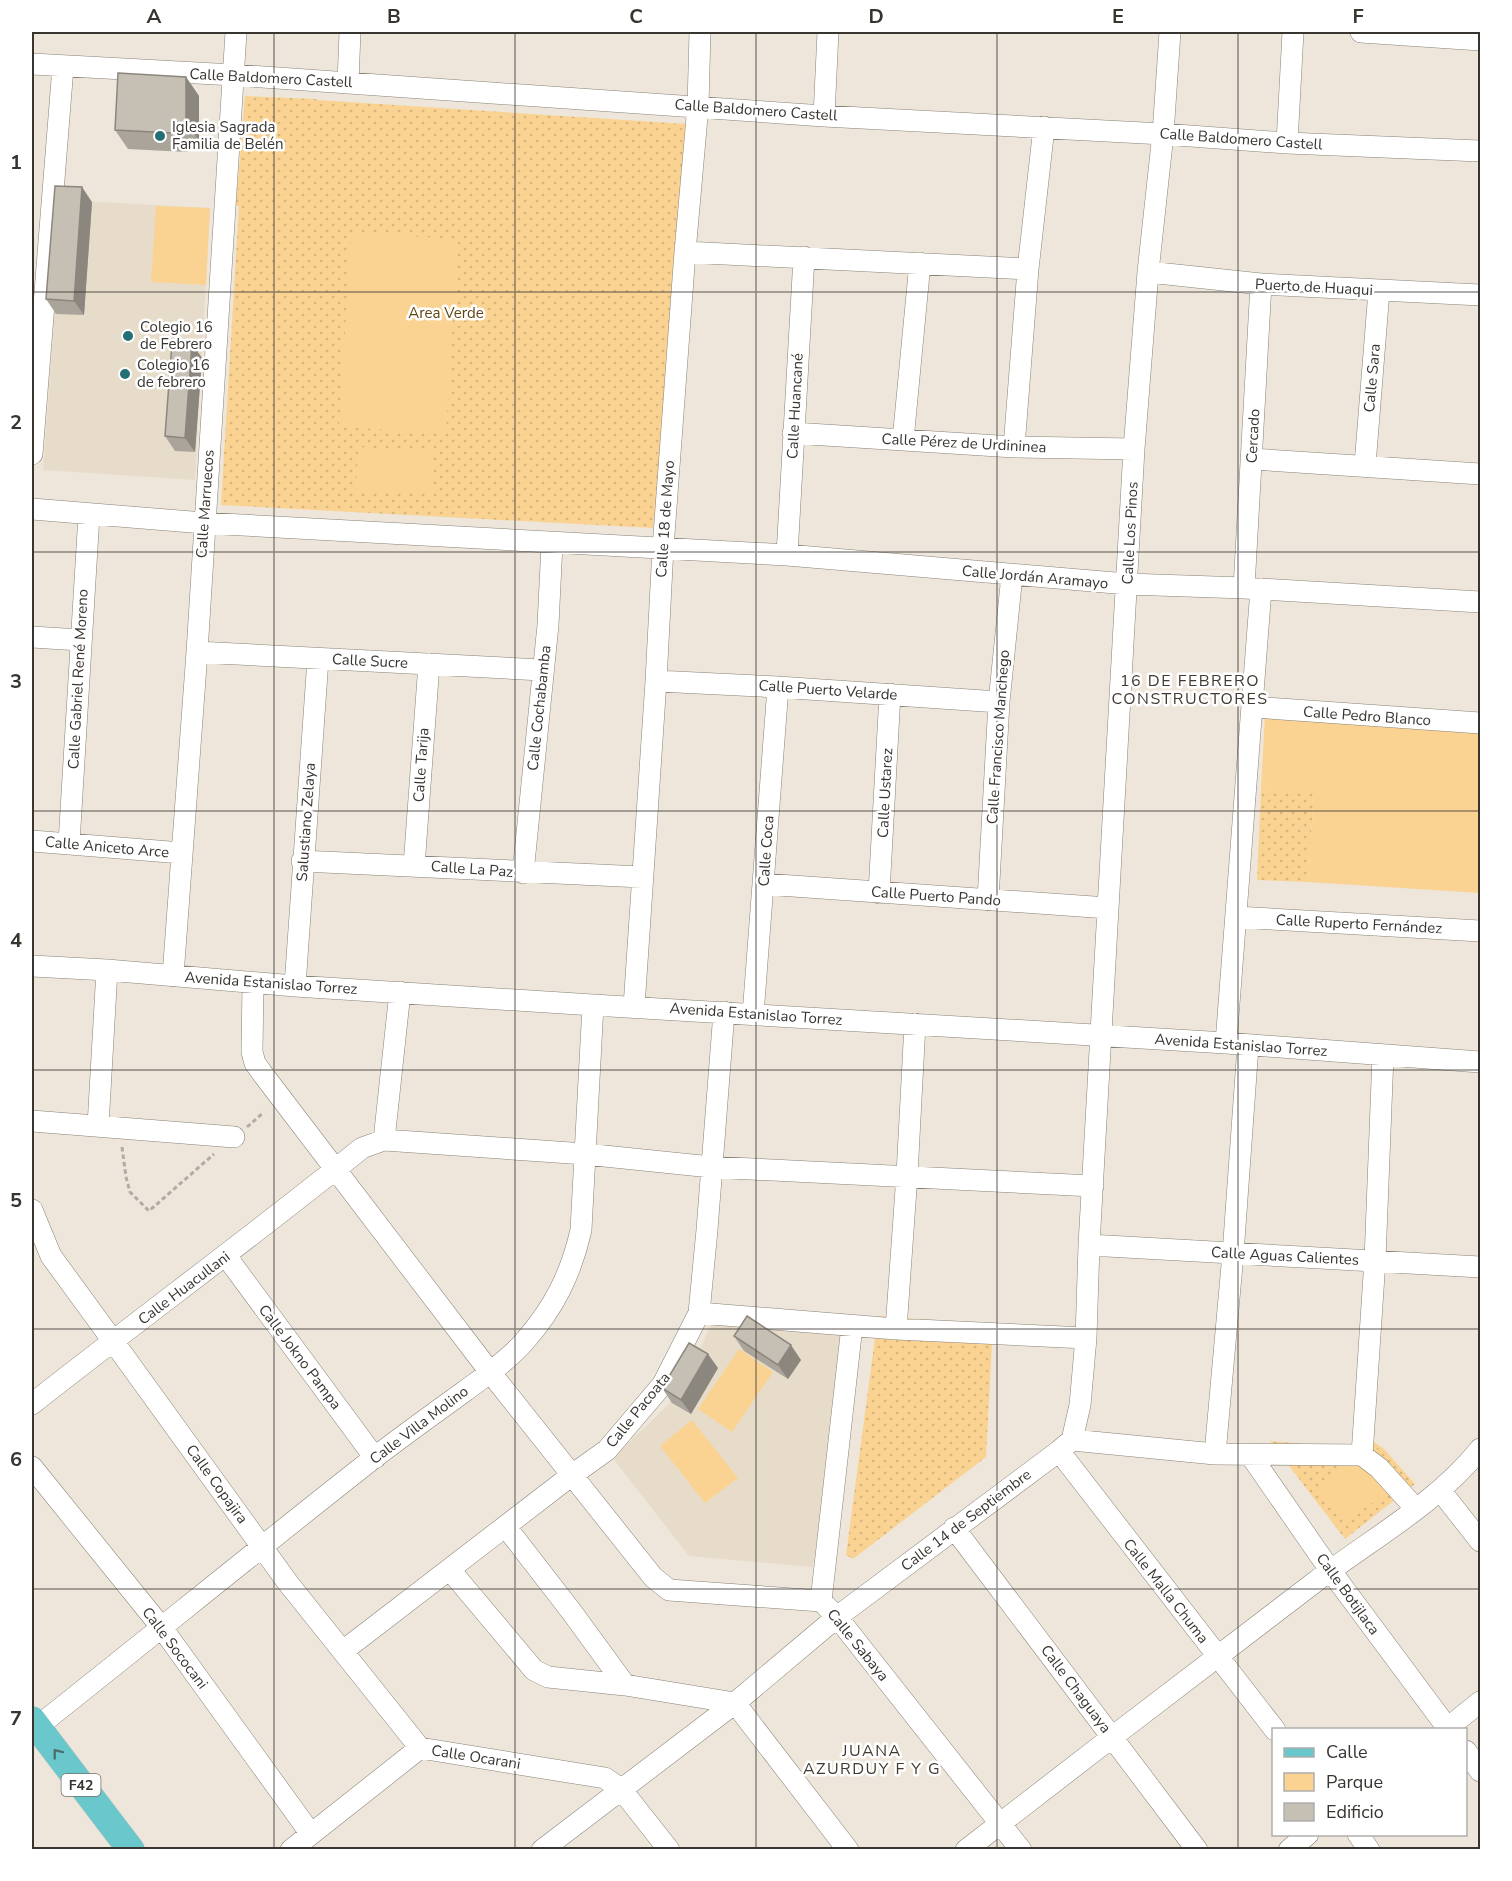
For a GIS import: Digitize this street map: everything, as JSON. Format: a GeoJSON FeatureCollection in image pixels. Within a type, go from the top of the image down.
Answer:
{"type":"FeatureCollection","features":[{"type":"Feature","properties":{"kind":"main road","name":"F42"},"geometry":{"type":"LineString","coordinates":[[34,1724],[131,1850]]}},
{"type":"Feature","properties":{"kind":"street","name":"Calle Marruecos"},"geometry":{"type":"LineString","coordinates":[[173,976],[197,652],[236,32]]}},
{"type":"Feature","properties":{"kind":"street"},"geometry":{"type":"LineString","coordinates":[[348,83],[350,32]]}},
{"type":"Feature","properties":{"kind":"street","name":"Calle 18 de Mayo"},"geometry":{"type":"LineString","coordinates":[[634,1007],[663,548],[698,106],[700,32]]}},
{"type":"Feature","properties":{"kind":"street"},"geometry":{"type":"LineString","coordinates":[[824,116],[828,32]]}},
{"type":"Feature","properties":{"kind":"street","name":"Calle Los Pinos"},"geometry":{"type":"LineString","coordinates":[[1101,1036],[1134,449],[1170,32]]}},
{"type":"Feature","properties":{"kind":"street"},"geometry":{"type":"LineString","coordinates":[[1287,142],[1293,32]]}},
{"type":"Feature","properties":{"kind":"street"},"geometry":{"type":"LineString","coordinates":[[1360,32],[1480,40]]}},
{"type":"Feature","properties":{"kind":"street","name":"Calle Baldomero Castell"},"geometry":{"type":"LineString","coordinates":[[32,64],[234,75],[824,116],[1480,151]]}},
{"type":"Feature","properties":{"kind":"street"},"geometry":{"type":"LineString","coordinates":[[32,454],[34,383],[63,67]]}},
{"type":"Feature","properties":{"kind":"street"},"geometry":{"type":"LineString","coordinates":[[1014,447],[1028,269],[1044,127]]}},
{"type":"Feature","properties":{"kind":"street"},"geometry":{"type":"LineString","coordinates":[[685,252],[1028,269]]}},
{"type":"Feature","properties":{"kind":"street","name":"Calle Huancané"},"geometry":{"type":"LineString","coordinates":[[786,555],[804,257]]}},
{"type":"Feature","properties":{"kind":"street"},"geometry":{"type":"LineString","coordinates":[[903,440],[920,263]]}},
{"type":"Feature","properties":{"kind":"street","name":"Puerto de Huaqui"},"geometry":{"type":"LineString","coordinates":[[1148,272],[1261,284],[1480,295]]}},
{"type":"Feature","properties":{"kind":"street","name":"Cercado"},"geometry":{"type":"LineString","coordinates":[[1226,1043],[1253,707],[1252,459],[1261,284]]}},
{"type":"Feature","properties":{"kind":"street","name":"Calle Sara"},"geometry":{"type":"LineString","coordinates":[[1365,465],[1379,291]]}},
{"type":"Feature","properties":{"kind":"street","name":"Calle Pérez de Urdininea"},"geometry":{"type":"LineString","coordinates":[[794,433],[1014,447],[1134,449]]}},
{"type":"Feature","properties":{"kind":"street"},"geometry":{"type":"LineString","coordinates":[[1252,459],[1480,474]]}},
{"type":"Feature","properties":{"kind":"street","name":"Calle Jordán Aramayo"},"geometry":{"type":"LineString","coordinates":[[32,509],[204,523],[552,544],[786,555],[1128,584],[1480,602]]}},
{"type":"Feature","properties":{"kind":"street","name":"Calle Gabriel René Moreno"},"geometry":{"type":"LineString","coordinates":[[69,843],[88,515]]}},
{"type":"Feature","properties":{"kind":"street","name":"Calle Cochabamba"},"geometry":{"type":"LineString","coordinates":[[523,873],[548,625],[552,544]]}},
{"type":"Feature","properties":{"kind":"street","name":"Calle Francisco Manchego"},"geometry":{"type":"LineString","coordinates":[[988,900],[999,702],[1012,574]]}},
{"type":"Feature","properties":{"kind":"street"},"geometry":{"type":"LineString","coordinates":[[32,638],[80,640]]}},
{"type":"Feature","properties":{"kind":"street","name":"Calle Sucre"},"geometry":{"type":"LineString","coordinates":[[197,652],[543,670]]}},
{"type":"Feature","properties":{"kind":"street","name":"Salustiano Zelaya"},"geometry":{"type":"LineString","coordinates":[[295,986],[318,658]]}},
{"type":"Feature","properties":{"kind":"street","name":"Calle Tarija"},"geometry":{"type":"LineString","coordinates":[[414,866],[429,664]]}},
{"type":"Feature","properties":{"kind":"street","name":"Calle Puerto Velarde"},"geometry":{"type":"LineString","coordinates":[[656,681],[999,702]]}},
{"type":"Feature","properties":{"kind":"street","name":"Calle Coca"},"geometry":{"type":"LineString","coordinates":[[753,1015],[778,687]]}},
{"type":"Feature","properties":{"kind":"street","name":"Calle Ustarez"},"geometry":{"type":"LineString","coordinates":[[879,893],[890,694]]}},
{"type":"Feature","properties":{"kind":"street","name":"Calle Pedro Blanco"},"geometry":{"type":"LineString","coordinates":[[1253,707],[1480,723]]}},
{"type":"Feature","properties":{"kind":"street","name":"Calle Aniceto Arce"},"geometry":{"type":"LineString","coordinates":[[32,841],[182,853]]}},
{"type":"Feature","properties":{"kind":"street","name":"Calle La Paz"},"geometry":{"type":"LineString","coordinates":[[302,861],[642,877]]}},
{"type":"Feature","properties":{"kind":"street","name":"Calle Puerto Pando"},"geometry":{"type":"LineString","coordinates":[[764,884],[1108,908]]}},
{"type":"Feature","properties":{"kind":"street","name":"Calle Ruperto Fernández"},"geometry":{"type":"LineString","coordinates":[[1237,917],[1480,931]]}},
{"type":"Feature","properties":{"kind":"street","name":"Avenida Estanislao Torrez"},"geometry":{"type":"LineString","coordinates":[[32,966],[295,986],[1226,1043],[1480,1062]]}},
{"type":"Feature","properties":{"kind":"street"},"geometry":{"type":"LineString","coordinates":[[98,1126],[107,970]]}},
{"type":"Feature","properties":{"kind":"street"},"geometry":{"type":"LineString","coordinates":[[253,982],[251,1039],[255,1062],[490,1372],[653,1577],[669,1590],[821,1601]]}},
{"type":"Feature","properties":{"kind":"street"},"geometry":{"type":"LineString","coordinates":[[400,992],[384,1140],[585,1154],[711,1167],[1093,1186]]}},
{"type":"Feature","properties":{"kind":"street","name":"Calle Villa Molino"},"geometry":{"type":"LineString","coordinates":[[34,1724],[162,1628],[375,1458],[490,1372],[521,1345],[537,1327],[556,1298],[574,1259],[581,1230],[593,1005]]}},
{"type":"Feature","properties":{"kind":"street","name":"Calle Pacoata"},"geometry":{"type":"LineString","coordinates":[[344,1651],[607,1450],[663,1384],[699,1313],[724,1012]]}},
{"type":"Feature","properties":{"kind":"street"},"geometry":{"type":"LineString","coordinates":[[896,1329],[915,1024]]}},
{"type":"Feature","properties":{"kind":"street"},"geometry":{"type":"LineString","coordinates":[[1101,1036],[1086,1338],[1080,1405],[1065,1445],[1251,1456],[1362,1455],[1379,1468],[1416,1509]]}},
{"type":"Feature","properties":{"kind":"street"},"geometry":{"type":"LineString","coordinates":[[1215,1454],[1233,1254],[1248,1046]]}},
{"type":"Feature","properties":{"kind":"street"},"geometry":{"type":"LineString","coordinates":[[1362,1455],[1375,1260],[1383,1055]]}},
{"type":"Feature","properties":{"kind":"street"},"geometry":{"type":"LineString","coordinates":[[32,1120],[234,1137]]}},
{"type":"Feature","properties":{"kind":"street","name":"Calle Huacullani"},"geometry":{"type":"LineString","coordinates":[[32,1404],[226,1256],[362,1148],[384,1140]]}},
{"type":"Feature","properties":{"kind":"street","name":"Calle Copajira"},"geometry":{"type":"LineString","coordinates":[[32,1210],[51,1256],[112,1341],[288,1582],[420,1748]]}},
{"type":"Feature","properties":{"kind":"street","name":"Calle Aguas Calientes"},"geometry":{"type":"LineString","coordinates":[[1089,1245],[1480,1267]]}},
{"type":"Feature","properties":{"kind":"street","name":"Calle Jokno Pampa"},"geometry":{"type":"LineString","coordinates":[[226,1256],[375,1458]]}},
{"type":"Feature","properties":{"kind":"street"},"geometry":{"type":"LineString","coordinates":[[699,1313],[896,1329],[1086,1338]]}},
{"type":"Feature","properties":{"kind":"street","name":"Calle Sabaya"},"geometry":{"type":"LineString","coordinates":[[852,1326],[821,1601],[837,1617],[1021,1850]]}},
{"type":"Feature","properties":{"kind":"street","name":"Calle 14 de Septiembre"},"geometry":{"type":"LineString","coordinates":[[542,1850],[735,1703],[837,1617],[1065,1445]]}},
{"type":"Feature","properties":{"kind":"street","name":"Calle Malla Chuma"},"geometry":{"type":"LineString","coordinates":[[1065,1445],[1217,1656],[1273,1728]]}},
{"type":"Feature","properties":{"kind":"street"},"geometry":{"type":"LineString","coordinates":[[966,1850],[1330,1570],[1416,1509],[1460,1472],[1480,1449]]}},
{"type":"Feature","properties":{"kind":"street","name":"Calle Botijlaca"},"geometry":{"type":"LineString","coordinates":[[1251,1456],[1330,1570],[1446,1728]]}},
{"type":"Feature","properties":{"kind":"street","name":"Calle Sococani"},"geometry":{"type":"LineString","coordinates":[[32,1467],[162,1628],[311,1834]]}},
{"type":"Feature","properties":{"kind":"street"},"geometry":{"type":"LineString","coordinates":[[1440,1490],[1480,1541]]}},
{"type":"Feature","properties":{"kind":"street"},"geometry":{"type":"LineString","coordinates":[[506,1527],[571,1611],[624,1685]]}},
{"type":"Feature","properties":{"kind":"street","name":"Calle Chaguaya"},"geometry":{"type":"LineString","coordinates":[[954,1528],[1197,1850]]}},
{"type":"Feature","properties":{"kind":"street"},"geometry":{"type":"LineString","coordinates":[[450,1570],[534,1670],[548,1677],[624,1685],[735,1703],[848,1850]]}},
{"type":"Feature","properties":{"kind":"street"},"geometry":{"type":"LineString","coordinates":[[1448,1728],[1480,1702]]}},
{"type":"Feature","properties":{"kind":"street","name":"Calle Ocarani"},"geometry":{"type":"LineString","coordinates":[[291,1850],[420,1748],[605,1778],[621,1789]]}},
{"type":"Feature","properties":{"kind":"street"},"geometry":{"type":"LineString","coordinates":[[1467,1752],[1480,1771]]}},
{"type":"Feature","properties":{"kind":"street"},"geometry":{"type":"LineString","coordinates":[[621,1789],[669,1850]]}},
{"type":"Feature","properties":{"kind":"street"},"geometry":{"type":"LineString","coordinates":[[1289,1850],[1306,1836]]}},
{"type":"Feature","properties":{"kind":"street"},"geometry":{"type":"LineString","coordinates":[[1359,1836],[1369,1850]]}},
{"type":"Feature","properties":{"kind":"path"},"geometry":{"type":"LineString","coordinates":[[119,1127],[130,1192],[149,1210],[264,1112]]}},
{"type":"Feature","properties":{"kind":"shaded area","name":"Colegio 16 de Febrero"},"geometry":{"type":"Polygon","coordinates":[[[63,200],[210,208],[195,480],[43,470],[63,200]]]}},
{"type":"Feature","properties":{"kind":"shaded area"},"geometry":{"type":"Polygon","coordinates":[[[716,1313],[846,1325],[813,1567],[689,1556],[615,1461],[615,1456],[668,1405],[696,1359],[716,1313]]]}},
{"type":"Feature","properties":{"kind":"green space","name":"Area Verde"},"geometry":{"type":"Polygon","coordinates":[[[245,96],[687,124],[659,516],[654,516],[653,528],[221,505],[239,206],[236,206],[245,96]]]}},
{"type":"Feature","properties":{"kind":"green space"},"geometry":{"type":"Polygon","coordinates":[[[156,206],[210,208],[206,285],[151,282],[156,206]]]}},
{"type":"Feature","properties":{"kind":"green space"},"geometry":{"type":"Polygon","coordinates":[[[351,233],[458,239],[446,433],[339,427],[351,233]]]}},
{"type":"Feature","properties":{"kind":"green space"},"geometry":{"type":"Polygon","coordinates":[[[358,447],[433,451],[431,494],[356,491],[358,447]]]}},
{"type":"Feature","properties":{"kind":"green space"},"geometry":{"type":"Polygon","coordinates":[[[1265,714],[1480,714],[1480,893],[1308,882],[1314,793],[1261,790],[1265,714]]]}},
{"type":"Feature","properties":{"kind":"green space"},"geometry":{"type":"Polygon","coordinates":[[[1261,790],[1314,792],[1308,882],[1257,880],[1261,790]]]}},
{"type":"Feature","properties":{"kind":"green space"},"geometry":{"type":"Polygon","coordinates":[[[878,1316],[993,1324],[986,1457],[853,1559],[846,1555],[878,1316]]]}},
{"type":"Feature","properties":{"kind":"green space"},"geometry":{"type":"Polygon","coordinates":[[[739,1349],[773,1372],[732,1432],[698,1409],[739,1349]]]}},
{"type":"Feature","properties":{"kind":"green space"},"geometry":{"type":"Polygon","coordinates":[[[692,1420],[738,1478],[705,1503],[660,1446],[692,1420]]]}},
{"type":"Feature","properties":{"kind":"green space"},"geometry":{"type":"Polygon","coordinates":[[[1270,1441],[1352,1448],[1373,1441],[1384,1449],[1415,1484],[1345,1539],[1270,1441]]]}},
{"type":"Feature","properties":{"kind":"green space"},"geometry":{"type":"Polygon","coordinates":[[[1372,1443],[1402,1479],[1346,1523],[1317,1487],[1372,1443]]]}},
{"type":"Feature","properties":{"kind":"building"},"geometry":{"type":"Polygon","coordinates":[[[118,73],[186,77],[186,122],[173,133],[115,130],[118,73]]]}},
{"type":"Feature","properties":{"kind":"building"},"geometry":{"type":"Polygon","coordinates":[[[55,186],[82,187],[74,301],[46,299],[55,186]]]}},
{"type":"Feature","properties":{"kind":"building"},"geometry":{"type":"Polygon","coordinates":[[[172,343],[192,344],[185,438],[165,436],[172,343]]]}},
{"type":"Feature","properties":{"kind":"building"},"geometry":{"type":"Polygon","coordinates":[[[747,1316],[791,1345],[778,1365],[734,1336],[747,1316]]]}},
{"type":"Feature","properties":{"kind":"building"},"geometry":{"type":"Polygon","coordinates":[[[689,1343],[708,1354],[681,1400],[662,1388],[689,1343]]]}},
{"type":"Feature","properties":{"kind":"place","name":"Iglesia Sagrada Familia de Belén"},"geometry":{"type":"Point","coordinates":[160,136]}},
{"type":"Feature","properties":{"kind":"place","name":"Colegio 16 de Febrero"},"geometry":{"type":"Point","coordinates":[128,336]}},
{"type":"Feature","properties":{"kind":"place","name":"Colegio 16 de febrero"},"geometry":{"type":"Point","coordinates":[125,374]}},
{"type":"Feature","properties":{"kind":"district","name":"16 DE FEBRERO CONSTRUCTORES"},"geometry":{"type":"Point","coordinates":[1190,689]}},
{"type":"Feature","properties":{"kind":"district","name":"JUANA AZURDUY F Y G"},"geometry":{"type":"Point","coordinates":[872,1759]}}]}
